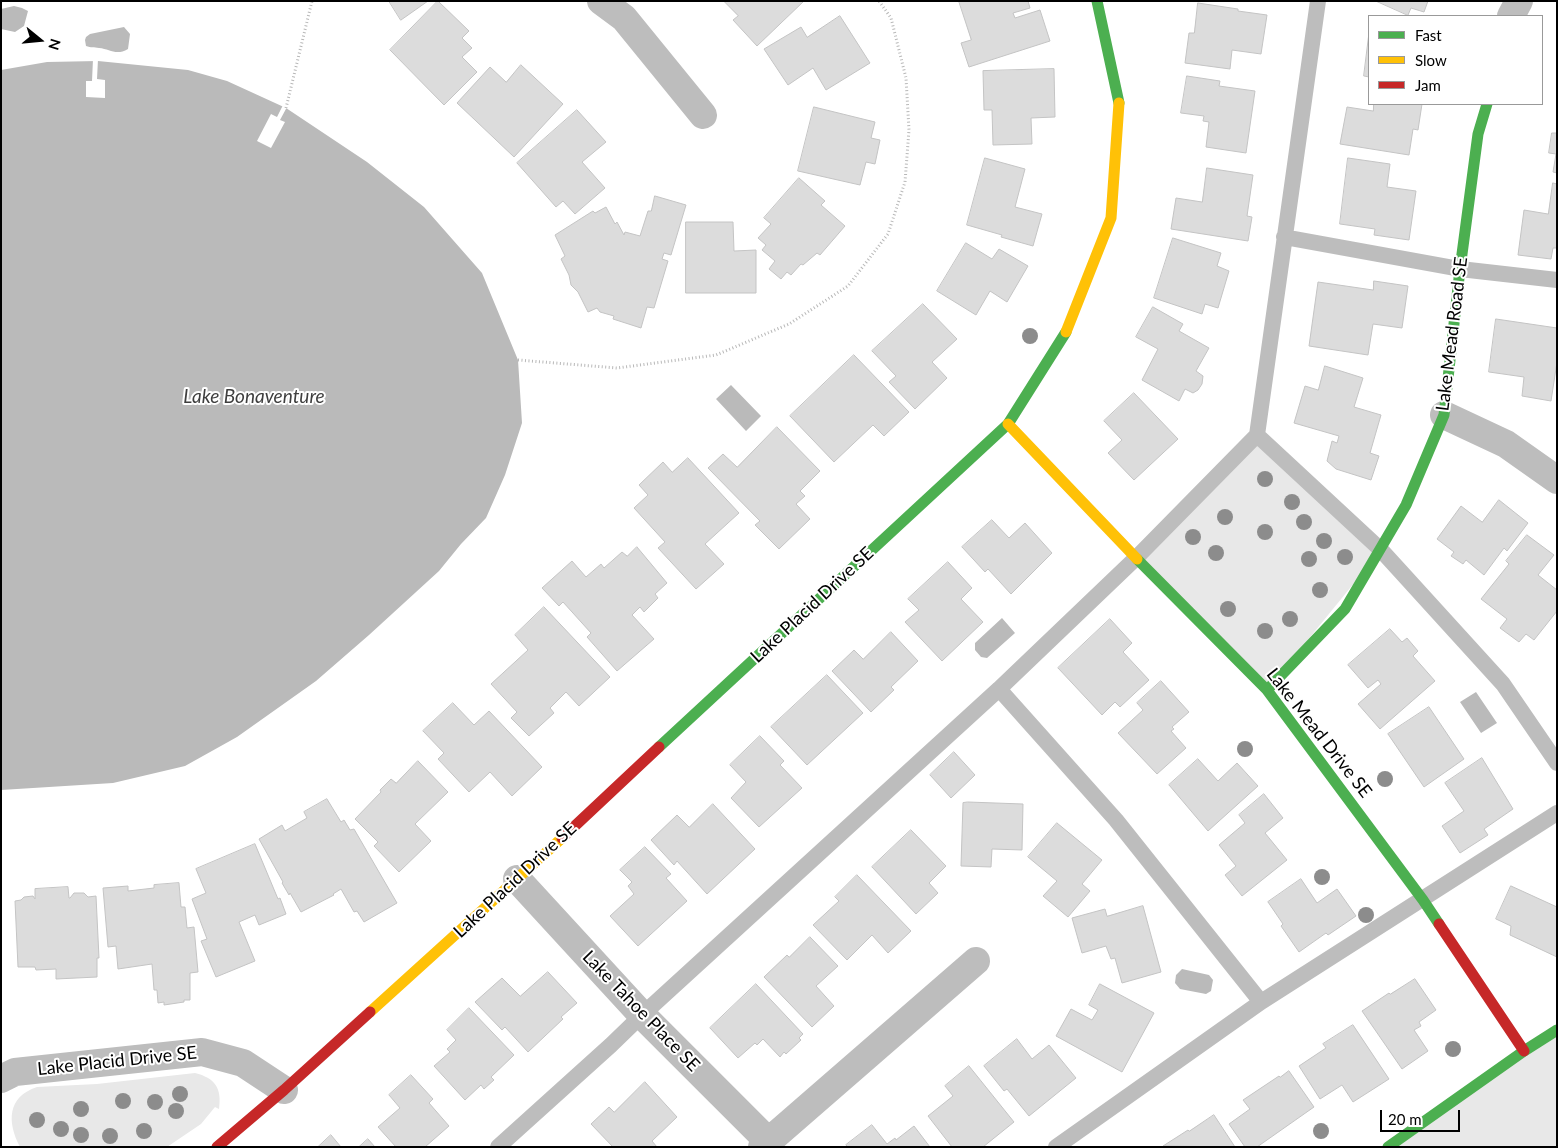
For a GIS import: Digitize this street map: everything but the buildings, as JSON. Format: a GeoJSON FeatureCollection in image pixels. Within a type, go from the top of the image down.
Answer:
{"type":"FeatureCollection","features":[{"type":"Feature","properties":{"kind":"street"},"geometry":{"type":"LineString","coordinates":[[601,1],[624,18],[702,115]]}},
{"type":"Feature","properties":{"kind":"street","name":"Lake Placid Drive SE"},"geometry":{"type":"LineString","coordinates":[[217,1147],[284,1090],[517,879],[1008,424],[1068,329],[1111,218],[1119,99],[1097,1]]}},
{"type":"Feature","properties":{"kind":"street"},"geometry":{"type":"LineString","coordinates":[[1512,15],[1519,1]]}},
{"type":"Feature","properties":{"kind":"street","name":"Lake Mead Road SE"},"geometry":{"type":"LineString","coordinates":[[1267,690],[1345,609],[1406,505],[1444,414],[1460,268],[1478,134],[1487,105]]}},
{"type":"Feature","properties":{"kind":"street"},"geometry":{"type":"LineString","coordinates":[[1444,414],[1506,444],[1557,480]]}},
{"type":"Feature","properties":{"kind":"street","name":"Lake Mead Drive SE"},"geometry":{"type":"LineString","coordinates":[[1008,424],[1136,558],[1267,690],[1423,900],[1524,1051]]}},
{"type":"Feature","properties":{"kind":"street","name":"Lake Tahoe Place SE"},"geometry":{"type":"LineString","coordinates":[[517,879],[642,1015],[765,1144],[976,961]]}},
{"type":"Feature","properties":{"kind":"street"},"geometry":{"type":"LineString","coordinates":[[1388,1147],[1524,1051],[1557,1030]]}},
{"type":"Feature","properties":{"kind":"street","name":"Lake Placid Drive SE"},"geometry":{"type":"LineString","coordinates":[[1,1080],[15,1072],[202,1052],[243,1063],[284,1090]]}},
{"type":"Feature","properties":{"kind":"lane"},"geometry":{"type":"LineString","coordinates":[[498,1147],[999,689],[1136,558],[1257,435],[1318,1]]}},
{"type":"Feature","properties":{"kind":"lane"},"geometry":{"type":"LineString","coordinates":[[1284,237],[1460,268],[1557,280]]}},
{"type":"Feature","properties":{"kind":"lane"},"geometry":{"type":"LineString","coordinates":[[1257,435],[1381,550],[1503,684],[1557,763]]}},
{"type":"Feature","properties":{"kind":"lane"},"geometry":{"type":"LineString","coordinates":[[999,689],[1116,820],[1261,1002]]}},
{"type":"Feature","properties":{"kind":"lane"},"geometry":{"type":"LineString","coordinates":[[1056,1147],[1261,1002],[1557,813]]}},
{"type":"Feature","properties":{"kind":"path"},"geometry":{"type":"LineString","coordinates":[[286,108],[312,1]]}},
{"type":"Feature","properties":{"kind":"path"},"geometry":{"type":"LineString","coordinates":[[518,360],[617,368],[716,354],[789,324],[848,286],[888,234],[905,182],[909,130],[906,78],[891,18],[879,1]]}},
{"type":"Feature","properties":{"kind":"shaded area"},"geometry":{"type":"Polygon","coordinates":[[[1257,435],[1381,550],[1267,690],[1136,558],[1257,435]]]}},
{"type":"Feature","properties":{"kind":"shaded area"},"geometry":{"type":"Polygon","coordinates":[[[1557,1030],[1557,1147],[1388,1147],[1557,1030]]]}},
{"type":"Feature","properties":{"kind":"shaded area"},"geometry":{"type":"Polygon","coordinates":[[[195,1073],[208,1078],[216,1085],[220,1102],[219,1109],[215,1107],[201,1124],[167,1147],[20,1147],[16,1138],[13,1128],[12,1111],[20,1097],[27,1091],[37,1087],[97,1084],[195,1073]]]}},
{"type":"Feature","properties":{"kind":"water"},"geometry":{"type":"Polygon","coordinates":[[[14,6],[28,11],[24,26],[15,32],[1,29],[1,9],[14,6]]]}},
{"type":"Feature","properties":{"kind":"water"},"geometry":{"type":"Polygon","coordinates":[[[124,27],[130,34],[128,49],[124,51],[116,52],[86,46],[86,37],[90,34],[124,27]]]}},
{"type":"Feature","properties":{"kind":"water","name":"Lake Bonaventure"},"geometry":{"type":"Polygon","coordinates":[[[98,61],[188,70],[227,81],[286,108],[367,162],[424,207],[482,273],[518,360],[522,423],[505,475],[486,518],[439,571],[316,681],[237,737],[185,766],[113,783],[1,790],[1,70],[47,62],[98,61]]]}},
{"type":"Feature","properties":{"kind":"water"},"geometry":{"type":"Polygon","coordinates":[[[731,385],[761,416],[746,431],[716,399],[731,385]]]}},
{"type":"Feature","properties":{"kind":"water"},"geometry":{"type":"Polygon","coordinates":[[[1002,618],[1015,633],[987,658],[981,657],[975,650],[975,643],[1002,618]]]}},
{"type":"Feature","properties":{"kind":"water"},"geometry":{"type":"Polygon","coordinates":[[[1476,692],[1497,723],[1481,733],[1460,702],[1476,692]]]}},
{"type":"Feature","properties":{"kind":"water"},"geometry":{"type":"Polygon","coordinates":[[[1182,969],[1209,975],[1213,980],[1211,991],[1206,994],[1180,989],[1175,983],[1176,975],[1182,969]]]}},
{"type":"Feature","properties":{"kind":"pier"},"geometry":{"type":"Polygon","coordinates":[[[93,59],[98,59],[97,79],[105,80],[105,98],[86,97],[86,81],[92,81],[93,59]]]}},
{"type":"Feature","properties":{"kind":"pier"},"geometry":{"type":"Polygon","coordinates":[[[283,105],[287,107],[280,120],[285,122],[271,148],[257,141],[271,114],[277,117],[283,105]]]}},
{"type":"Feature","properties":{"kind":"traffic: fast"},"geometry":{"type":"LineString","coordinates":[[1097,1],[1119,103]]}},
{"type":"Feature","properties":{"kind":"traffic: fast"},"geometry":{"type":"LineString","coordinates":[[1267,690],[1345,609],[1406,505],[1444,415],[1460,269],[1478,134],[1487,105]]}},
{"type":"Feature","properties":{"kind":"traffic: fast"},"geometry":{"type":"LineString","coordinates":[[659,747],[1008,424],[1066,332]]}},
{"type":"Feature","properties":{"kind":"traffic: fast"},"geometry":{"type":"LineString","coordinates":[[1137,559],[1267,690],[1439,924]]}},
{"type":"Feature","properties":{"kind":"traffic: fast"},"geometry":{"type":"LineString","coordinates":[[1388,1147],[1524,1051],[1557,1030]]}},
{"type":"Feature","properties":{"kind":"traffic: slow"},"geometry":{"type":"LineString","coordinates":[[1066,332],[1111,218],[1119,103]]}},
{"type":"Feature","properties":{"kind":"traffic: slow"},"geometry":{"type":"LineString","coordinates":[[1008,424],[1137,559]]}},
{"type":"Feature","properties":{"kind":"traffic: slow"},"geometry":{"type":"LineString","coordinates":[[370,1012],[562,838]]}},
{"type":"Feature","properties":{"kind":"traffic: jam"},"geometry":{"type":"LineString","coordinates":[[562,838],[659,747]]}},
{"type":"Feature","properties":{"kind":"traffic: jam"},"geometry":{"type":"LineString","coordinates":[[1439,924],[1524,1051]]}},
{"type":"Feature","properties":{"kind":"traffic: jam"},"geometry":{"type":"LineString","coordinates":[[217,1147],[284,1090],[370,1012]]}}]}
